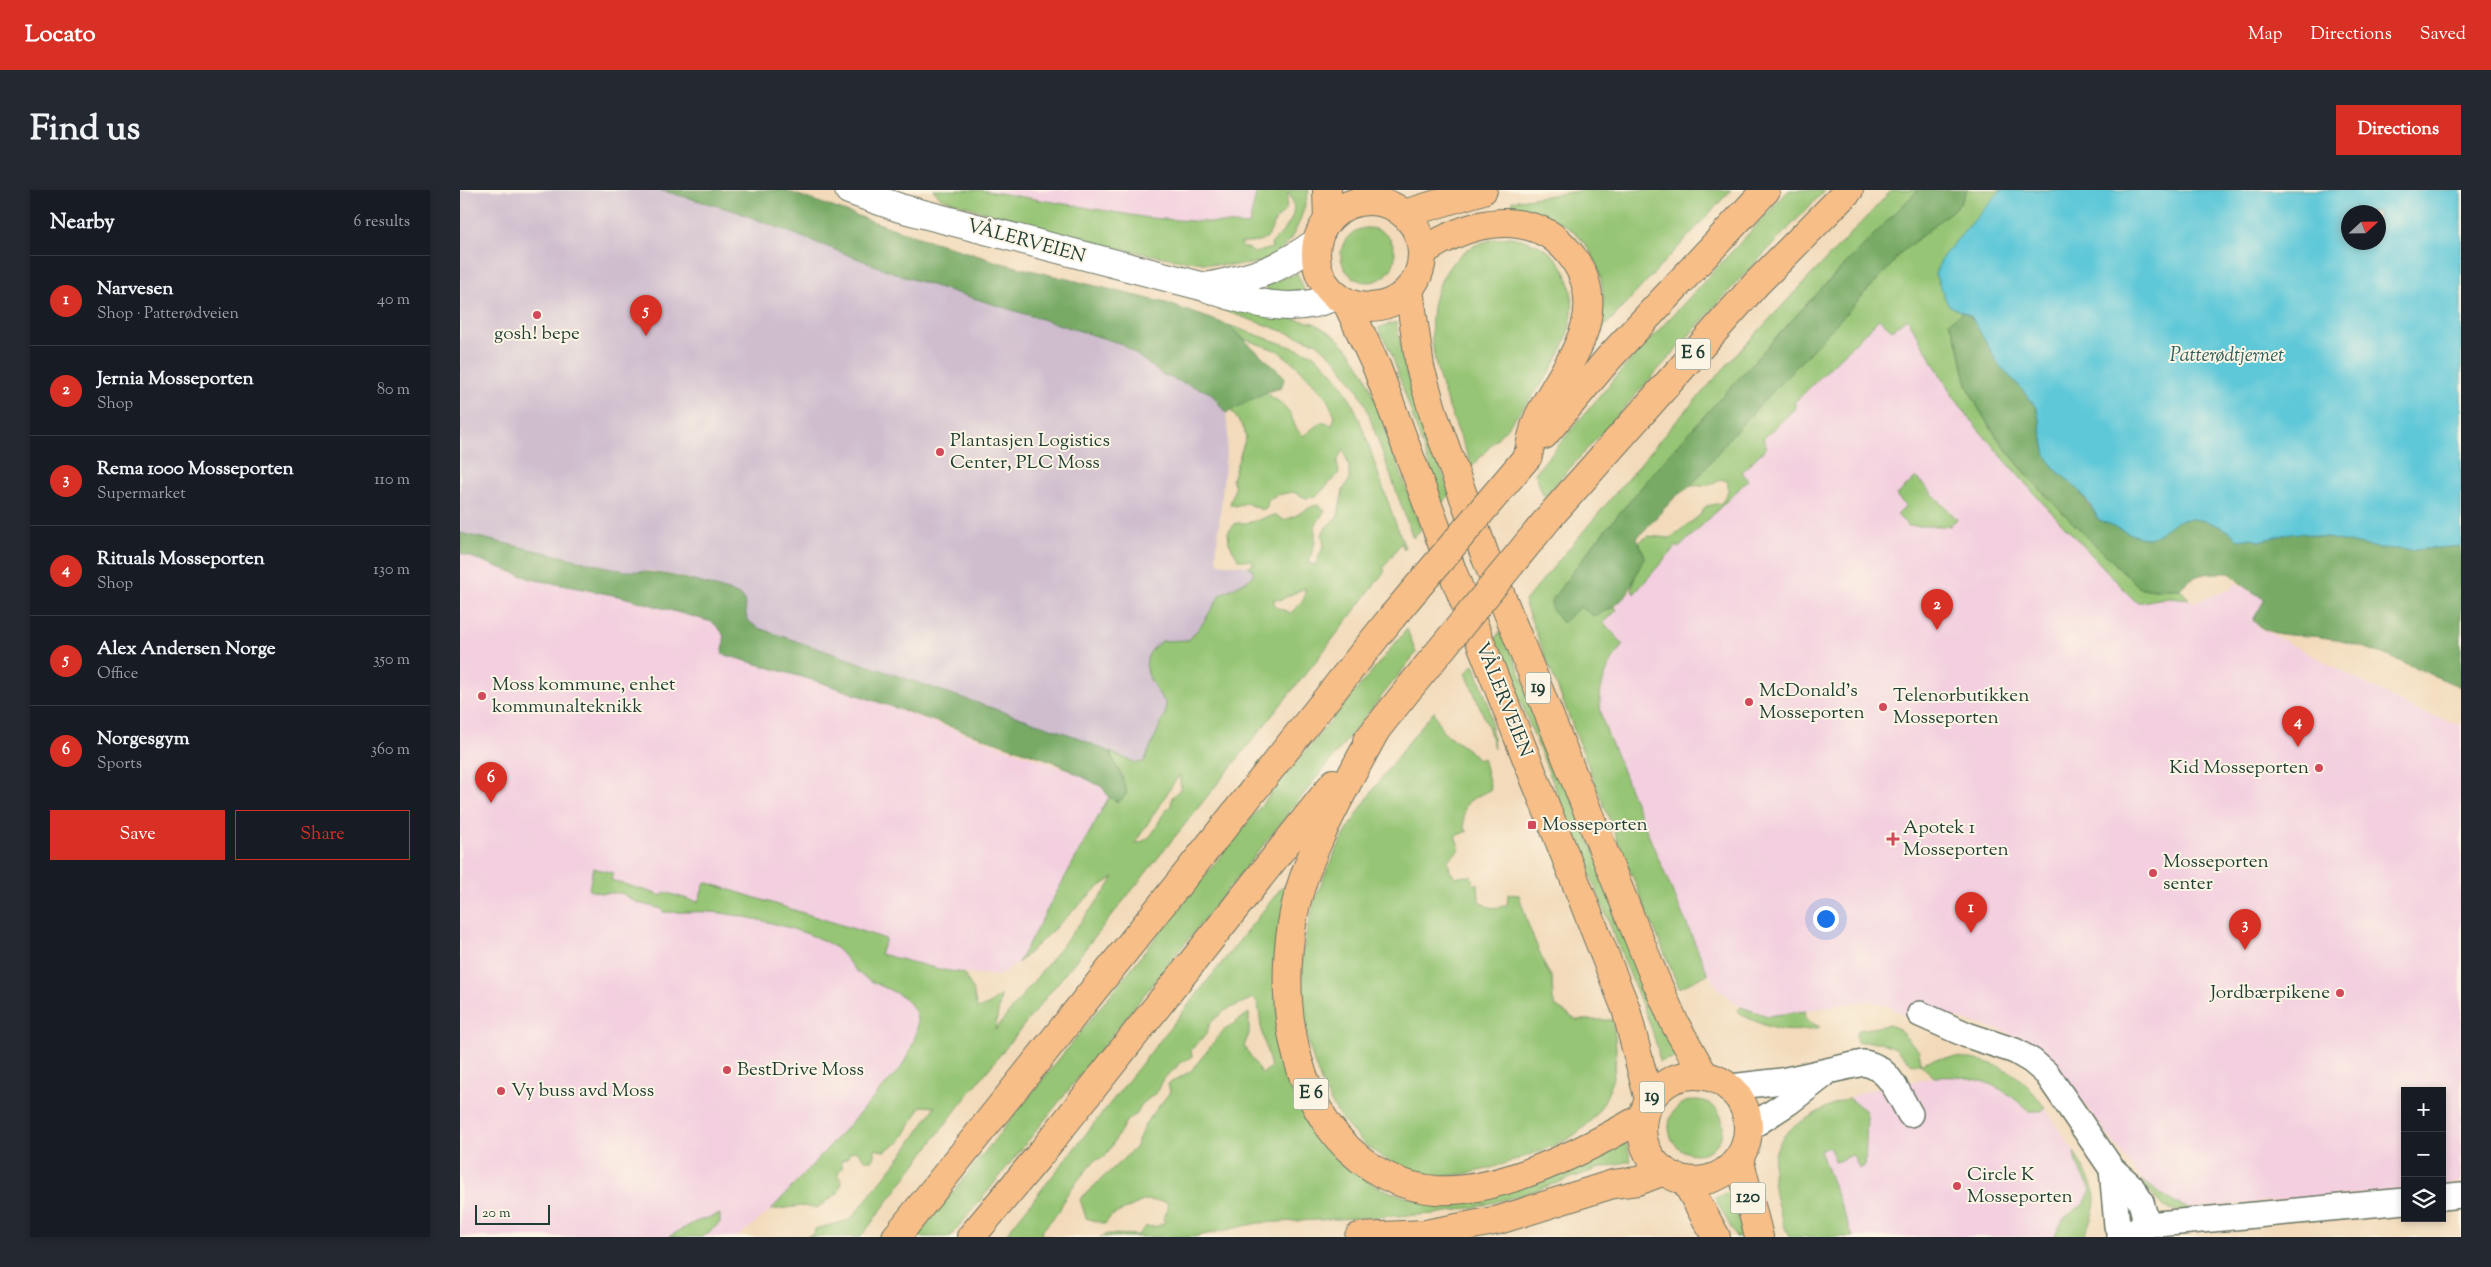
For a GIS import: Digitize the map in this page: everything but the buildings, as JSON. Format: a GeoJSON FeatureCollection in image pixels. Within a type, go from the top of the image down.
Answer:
{"type":"FeatureCollection","features":[{"type":"Feature","properties":{"kind":"main road","name":"19"},"geometry":{"type":"LineString","coordinates":[[1327,190],[1322,231],[1316,257],[1318,272],[1325,285],[1341,300]]}},
{"type":"Feature","properties":{"kind":"main road"},"geometry":{"type":"LineString","coordinates":[[1322,231],[1340,209],[1356,202],[1391,203],[1483,190]]}},
{"type":"Feature","properties":{"kind":"main road"},"geometry":{"type":"LineString","coordinates":[[896,1237],[1392,617],[1528,456],[1561,412],[1766,190]]}},
{"type":"Feature","properties":{"kind":"main road","name":"E 6"},"geometry":{"type":"LineString","coordinates":[[971,1237],[1038,1157],[1377,728],[1552,514],[1756,284],[1849,190]]}},
{"type":"Feature","properties":{"kind":"main road"},"geometry":{"type":"LineString","coordinates":[[1341,300],[1373,308],[1399,299],[1409,290],[1417,278],[1421,266],[1420,238],[1414,225],[1391,203]]}},
{"type":"Feature","properties":{"kind":"main road"},"geometry":{"type":"LineString","coordinates":[[1422,252],[1451,235],[1468,229],[1488,223],[1509,222],[1527,224],[1545,232],[1558,241],[1580,267],[1586,285],[1588,304],[1586,326],[1573,358],[1538,418],[1528,456]]}},
{"type":"Feature","properties":{"kind":"main road","name":"VÅLERVEIEN"},"geometry":{"type":"LineString","coordinates":[[1409,290],[1420,367],[1434,416],[1486,558],[1653,974],[1675,1024],[1704,1075]]}},
{"type":"Feature","properties":{"kind":"main road","name":"VÅLERVEIEN"},"geometry":{"type":"LineString","coordinates":[[1341,300],[1377,368],[1453,573],[1626,1010],[1646,1108]]}},
{"type":"Feature","properties":{"kind":"main road","name":"E 6"},"geometry":{"type":"LineString","coordinates":[[1377,728],[1330,816],[1301,887],[1292,923],[1289,996],[1293,1039],[1306,1084],[1320,1114],[1338,1140],[1361,1161],[1387,1177],[1410,1186],[1435,1190],[1456,1190],[1488,1184],[1559,1160],[1593,1146],[1646,1108]]}},
{"type":"Feature","properties":{"kind":"main road","name":"19"},"geometry":{"type":"LineString","coordinates":[[1675,1176],[1652,1159],[1645,1146],[1642,1132],[1646,1108],[1660,1088],[1673,1079],[1688,1074],[1704,1075],[1718,1079],[1730,1087],[1741,1099],[1747,1113],[1749,1128]]}},
{"type":"Feature","properties":{"kind":"main road"},"geometry":{"type":"LineString","coordinates":[[1359,1237],[1425,1234],[1500,1220],[1613,1184],[1675,1176],[1700,1181],[1716,1177],[1729,1169],[1739,1158],[1748,1139],[1749,1128]]}},
{"type":"Feature","properties":{"kind":"main road","name":"120"},"geometry":{"type":"LineString","coordinates":[[1739,1158],[1759,1237]]}},
{"type":"Feature","properties":{"kind":"main road","name":"120"},"geometry":{"type":"LineString","coordinates":[[1675,1176],[1716,1237]]}},
{"type":"Feature","properties":{"kind":"street","name":"VÅLERVEIEN"},"geometry":{"type":"LineString","coordinates":[[849,190],[900,208],[1205,287],[1242,300],[1281,305],[1308,305],[1341,300]]}},
{"type":"Feature","properties":{"kind":"street","name":"VÅLERVEIEN"},"geometry":{"type":"LineString","coordinates":[[1205,287],[1265,273],[1288,262],[1322,231]]}},
{"type":"Feature","properties":{"kind":"street"},"geometry":{"type":"LineString","coordinates":[[1920,1014],[1960,1032],[2015,1051],[2032,1061],[2060,1090],[2112,1169],[2131,1186],[2141,1202],[2147,1225]]}},
{"type":"Feature","properties":{"kind":"street"},"geometry":{"type":"LineString","coordinates":[[1730,1087],[1828,1072],[1853,1065],[1873,1064],[1887,1074],[1910,1114]]}},
{"type":"Feature","properties":{"kind":"street"},"geometry":{"type":"LineString","coordinates":[[1749,1128],[1789,1102],[1828,1072]]}},
{"type":"Feature","properties":{"kind":"street"},"geometry":{"type":"LineString","coordinates":[[2112,1169],[2117,1226],[2121,1237],[2147,1225],[2401,1201]]}},
{"type":"Feature","properties":{"kind":"street"},"geometry":{"type":"LineString","coordinates":[[2446,1197],[2461,1196]]}},
{"type":"Feature","properties":{"kind":"shaded area"},"geometry":{"type":"Polygon","coordinates":[[[460,190],[660,190],[735,211],[905,277],[1122,344],[1163,375],[1211,393],[1226,413],[1228,433],[1216,556],[1218,562],[1222,564],[1248,566],[1253,570],[1253,575],[1249,580],[1221,594],[1203,623],[1189,640],[1162,641],[1147,674],[1167,704],[1165,714],[1144,762],[1136,763],[1074,736],[758,628],[747,620],[744,599],[740,595],[683,577],[651,571],[625,571],[460,533],[460,190]]]}},
{"type":"Feature","properties":{"kind":"shaded area"},"geometry":{"type":"Polygon","coordinates":[[[981,190],[1257,190],[1249,225],[1149,218],[981,190]]]}},
{"type":"Feature","properties":{"kind":"shaded area"},"geometry":{"type":"Polygon","coordinates":[[[1907,317],[1953,396],[1977,428],[2038,498],[2137,602],[2170,597],[2189,599],[2195,602],[2231,589],[2236,583],[2265,599],[2253,620],[2258,627],[2418,711],[2461,725],[2461,1182],[2446,1185],[2446,1087],[2401,1087],[2401,1190],[2169,1210],[2157,1200],[2051,1060],[2006,1032],[1956,1018],[1915,1022],[1889,1006],[1868,1001],[1768,1016],[1741,1007],[1718,988],[1708,974],[1625,777],[1601,714],[1600,702],[1603,684],[1609,667],[1623,644],[1604,623],[1616,610],[1615,607],[1632,590],[1635,593],[1676,546],[1679,548],[1748,480],[1742,472],[1767,447],[1763,439],[1796,407],[1794,404],[1852,344],[1879,319],[1907,317]]]}},
{"type":"Feature","properties":{"kind":"shaded area"},"geometry":{"type":"Polygon","coordinates":[[[460,553],[531,579],[623,597],[712,622],[724,631],[726,638],[722,653],[819,682],[1068,770],[1102,787],[1109,797],[1018,963],[998,976],[943,970],[883,987],[897,993],[911,1004],[918,1015],[915,1042],[901,1068],[778,1205],[737,1237],[460,1237],[460,553]]]}},
{"type":"Feature","properties":{"kind":"shaded area"},"geometry":{"type":"Polygon","coordinates":[[[1934,1077],[1972,1077],[1997,1086],[2010,1093],[2029,1111],[2041,1111],[2045,1108],[2074,1152],[2076,1163],[2091,1190],[2088,1198],[2084,1204],[2068,1213],[2054,1237],[1853,1237],[1820,1151],[1829,1147],[1833,1158],[1853,1156],[1865,1110],[1849,1098],[1865,1091],[1934,1077]]]}},
{"type":"Feature","properties":{"kind":"green space"},"geometry":{"type":"Polygon","coordinates":[[[660,190],[784,190],[909,234],[1001,263],[1166,303],[1228,325],[1285,377],[1281,388],[1266,392],[1226,413],[1211,393],[1163,375],[1122,344],[905,277],[735,211],[660,190]]]}},
{"type":"Feature","properties":{"kind":"green space"},"geometry":{"type":"Polygon","coordinates":[[[933,190],[981,190],[1149,218],[1249,225],[1257,190],[1309,190],[1299,223],[1288,243],[1271,257],[1260,262],[1240,265],[1218,265],[1116,248],[1028,225],[941,198],[933,190]],[[1288,193],[1286,210],[1275,221],[1268,237],[1259,242],[1241,243],[1242,247],[1250,249],[1254,253],[1272,248],[1271,244],[1282,233],[1293,214],[1292,200],[1288,193]]]}},
{"type":"Feature","properties":{"kind":"green space"},"geometry":{"type":"Polygon","coordinates":[[[1585,190],[1731,190],[1597,335],[1602,311],[1602,288],[1597,267],[1588,248],[1575,233],[1557,220],[1536,212],[1511,209],[1512,201],[1585,190]]]}},
{"type":"Feature","properties":{"kind":"green space"},"geometry":{"type":"Polygon","coordinates":[[[1789,190],[1825,190],[1737,282],[1544,497],[1535,473],[1620,372],[1789,190]]]}},
{"type":"Feature","properties":{"kind":"green space"},"geometry":{"type":"Polygon","coordinates":[[[1892,190],[1918,190],[1815,295],[1673,450],[1596,541],[1551,601],[1580,607],[1594,615],[1615,607],[1617,610],[1604,623],[1623,644],[1610,665],[1601,687],[1600,703],[1602,718],[1640,815],[1708,974],[1679,988],[1621,849],[1524,602],[1672,426],[1745,345],[1892,190]]]}},
{"type":"Feature","properties":{"kind":"green space"},"geometry":{"type":"Polygon","coordinates":[[[1918,190],[1967,190],[1960,204],[1897,256],[1893,263],[1730,437],[1691,486],[1676,496],[1637,538],[1645,556],[1632,585],[1623,599],[1594,616],[1580,607],[1562,623],[1551,608],[1551,601],[1596,541],[1673,450],[1815,295],[1918,190]]]}},
{"type":"Feature","properties":{"kind":"green space"},"geometry":{"type":"Polygon","coordinates":[[[1967,190],[2094,190],[2115,525],[1949,322],[1957,340],[1967,385],[1971,394],[1986,421],[2025,473],[2141,589],[2180,589],[2189,599],[2170,597],[2137,603],[2038,498],[1977,428],[1953,396],[1907,318],[1892,330],[1879,319],[1794,403],[1796,407],[1763,439],[1767,447],[1742,472],[1748,480],[1679,548],[1676,546],[1634,594],[1632,590],[1635,575],[1645,556],[1639,542],[1648,536],[1670,538],[1699,516],[1706,506],[1722,503],[1728,491],[1728,482],[1722,479],[1710,485],[1691,486],[1730,437],[1893,263],[1897,256],[1960,204],[1967,190]]]}},
{"type":"Feature","properties":{"kind":"green space"},"geometry":{"type":"Polygon","coordinates":[[[1363,228],[1373,228],[1383,232],[1391,240],[1395,255],[1391,270],[1383,278],[1373,282],[1363,282],[1353,278],[1345,270],[1341,260],[1341,250],[1345,240],[1353,232],[1363,228]]]}},
{"type":"Feature","properties":{"kind":"green space"},"geometry":{"type":"Polygon","coordinates":[[[1510,237],[1542,247],[1561,264],[1572,298],[1570,325],[1561,351],[1546,377],[1528,402],[1472,467],[1438,374],[1433,350],[1434,302],[1442,279],[1454,261],[1462,254],[1478,244],[1510,237]]]}},
{"type":"Feature","properties":{"kind":"green space"},"geometry":{"type":"Polygon","coordinates":[[[1297,273],[1305,292],[1267,293],[1267,285],[1297,273]]]}},
{"type":"Feature","properties":{"kind":"green space"},"geometry":{"type":"Polygon","coordinates":[[[1194,300],[1314,323],[1335,336],[1349,350],[1366,376],[1421,529],[1413,538],[1365,404],[1358,390],[1337,361],[1317,343],[1194,300]]]}},
{"type":"Feature","properties":{"kind":"green space"},"geometry":{"type":"Polygon","coordinates":[[[1964,312],[1978,324],[1999,365],[2025,392],[2037,409],[2044,447],[2054,468],[2078,489],[2099,520],[2146,538],[2158,534],[2176,521],[2191,519],[2209,522],[2226,530],[2239,540],[2253,538],[2258,541],[2301,533],[2379,548],[2413,550],[2461,546],[2461,687],[2357,645],[2321,637],[2275,633],[2267,630],[2253,620],[2265,599],[2246,588],[2229,573],[2196,576],[2185,583],[2180,589],[2141,589],[2048,498],[2004,447],[1986,421],[1967,385],[1957,340],[1949,322],[1964,312]]]}},
{"type":"Feature","properties":{"kind":"green space"},"geometry":{"type":"Polygon","coordinates":[[[1396,322],[1405,367],[1450,494],[1442,503],[1390,350],[1378,328],[1396,322]]]}},
{"type":"Feature","properties":{"kind":"green space"},"geometry":{"type":"Polygon","coordinates":[[[1228,325],[1312,354],[1326,365],[1337,379],[1347,393],[1362,425],[1405,548],[1401,543],[1383,568],[1385,571],[1319,657],[959,1106],[861,1237],[805,1237],[814,1234],[815,1229],[850,1220],[901,1156],[935,1107],[921,1106],[900,1142],[884,1151],[875,1149],[875,1156],[872,1160],[865,1160],[857,1151],[850,1152],[848,1157],[840,1162],[843,1166],[838,1173],[842,1183],[838,1193],[817,1208],[801,1206],[771,1210],[901,1068],[915,1038],[917,1018],[914,1009],[907,1000],[896,993],[862,976],[837,949],[822,940],[791,928],[754,919],[709,912],[663,912],[662,909],[638,903],[621,893],[600,893],[589,890],[593,868],[613,873],[611,880],[663,896],[664,892],[698,902],[705,882],[886,939],[880,954],[943,970],[964,973],[973,990],[977,1009],[988,1005],[1001,995],[995,1030],[1107,889],[1114,877],[1096,889],[1018,963],[1109,797],[1118,801],[1123,777],[1110,752],[1136,763],[1144,762],[1165,714],[1166,704],[1155,688],[1148,672],[1146,664],[1148,656],[1162,641],[1189,640],[1203,623],[1221,594],[1249,580],[1253,575],[1253,570],[1248,566],[1254,564],[1251,560],[1239,560],[1229,543],[1228,532],[1236,523],[1252,522],[1276,515],[1283,520],[1318,505],[1325,510],[1315,526],[1315,542],[1309,563],[1315,565],[1324,545],[1322,535],[1326,527],[1338,516],[1343,490],[1349,480],[1349,466],[1343,449],[1337,462],[1339,473],[1317,496],[1306,498],[1293,492],[1277,495],[1268,500],[1267,507],[1262,510],[1246,503],[1236,506],[1230,504],[1235,487],[1232,479],[1246,437],[1244,429],[1231,410],[1266,392],[1286,408],[1303,436],[1321,422],[1332,425],[1335,416],[1326,397],[1296,365],[1278,351],[1244,339],[1228,325]],[[1305,588],[1280,600],[1273,599],[1276,607],[1291,613],[1304,599],[1305,588]],[[1179,775],[1135,843],[1143,841],[1153,833],[1166,810],[1171,806],[1172,797],[1181,788],[1179,775]]]}},
{"type":"Feature","properties":{"kind":"green space"},"geometry":{"type":"Polygon","coordinates":[[[1916,477],[1957,519],[1950,526],[1908,526],[1897,515],[1906,506],[1896,496],[1916,477]]]}},
{"type":"Feature","properties":{"kind":"green space"},"geometry":{"type":"Polygon","coordinates":[[[460,533],[625,571],[640,571],[683,578],[740,595],[744,599],[747,620],[758,628],[1074,736],[1110,752],[1122,777],[1127,794],[1118,802],[1109,797],[1102,787],[1052,761],[819,682],[722,654],[724,639],[722,632],[712,622],[623,597],[531,579],[460,553],[460,533]]]}},
{"type":"Feature","properties":{"kind":"green space"},"geometry":{"type":"Polygon","coordinates":[[[1407,629],[1416,653],[988,1191],[950,1237],[917,1237],[1276,787],[1407,629]]]}},
{"type":"Feature","properties":{"kind":"green space"},"geometry":{"type":"Polygon","coordinates":[[[1502,629],[1678,1056],[1659,1062],[1658,1050],[1651,1027],[1495,638],[1502,629]]]}},
{"type":"Feature","properties":{"kind":"green space"},"geometry":{"type":"Polygon","coordinates":[[[1474,664],[1489,706],[1494,748],[1489,729],[1466,673],[1474,664]]]}},
{"type":"Feature","properties":{"kind":"green space"},"geometry":{"type":"Polygon","coordinates":[[[1434,711],[1442,731],[1471,752],[1478,760],[1483,758],[1491,789],[1471,800],[1466,807],[1464,812],[1464,829],[1468,831],[1455,836],[1460,849],[1448,860],[1450,871],[1455,877],[1471,876],[1474,885],[1478,883],[1479,901],[1486,906],[1496,908],[1507,905],[1508,894],[1519,895],[1529,927],[1552,978],[1555,1006],[1576,1020],[1612,1020],[1616,1055],[1610,1089],[1603,1104],[1581,1130],[1560,1143],[1502,1164],[1477,1172],[1450,1175],[1424,1174],[1396,1164],[1368,1147],[1345,1124],[1321,1081],[1305,1028],[1301,977],[1307,928],[1322,882],[1344,837],[1371,794],[1401,752],[1434,711]]]}},
{"type":"Feature","properties":{"kind":"green space"},"geometry":{"type":"Polygon","coordinates":[[[1286,886],[1289,889],[1277,1018],[1280,1040],[1295,1092],[1305,1115],[1333,1154],[1350,1170],[1370,1183],[1393,1193],[1418,1200],[1623,1141],[1626,1143],[1631,1161],[1597,1169],[1522,1195],[1476,1207],[1435,1214],[1258,1223],[1193,1237],[1100,1237],[1108,1234],[1138,1235],[1145,1227],[1158,1226],[1165,1222],[1163,1219],[1168,1209],[1167,1202],[1145,1200],[1111,1216],[1105,1224],[1086,1218],[1080,1199],[1135,1148],[1145,1124],[1170,1092],[1168,1084],[1191,1071],[1223,1031],[1249,1013],[1249,1034],[1244,1046],[1262,1074],[1271,1067],[1262,1033],[1258,1003],[1253,998],[1224,1011],[1210,1023],[1207,1033],[1191,1050],[1192,1057],[1179,1063],[1164,1078],[1158,1091],[1141,1105],[1137,1114],[1127,1120],[1105,1157],[1095,1160],[1083,1174],[1067,1194],[1059,1211],[1042,1231],[1041,1235],[1052,1237],[1004,1237],[1282,887],[1286,886]]]}},
{"type":"Feature","properties":{"kind":"green space"},"geometry":{"type":"Polygon","coordinates":[[[1741,1007],[1768,1016],[1806,1011],[1804,1016],[1820,1027],[1788,1030],[1770,1027],[1740,1014],[1738,1010],[1741,1007]]]}},
{"type":"Feature","properties":{"kind":"green space"},"geometry":{"type":"Polygon","coordinates":[[[1889,1025],[1897,1028],[1919,1051],[1920,1064],[1912,1064],[1895,1048],[1881,1042],[1857,1042],[1856,1034],[1859,1030],[1889,1025]]]}},
{"type":"Feature","properties":{"kind":"green space"},"geometry":{"type":"Polygon","coordinates":[[[1942,1058],[1965,1058],[1989,1063],[2010,1072],[2020,1079],[2045,1108],[2041,1111],[2029,1111],[2007,1093],[1986,1082],[1962,1077],[1934,1077],[1920,1064],[1942,1058]]]}},
{"type":"Feature","properties":{"kind":"green space"},"geometry":{"type":"Polygon","coordinates":[[[1849,1098],[1865,1110],[1867,1116],[1865,1165],[1859,1169],[1854,1156],[1851,1155],[1836,1162],[1829,1147],[1820,1151],[1853,1237],[1789,1237],[1780,1214],[1774,1187],[1774,1161],[1777,1148],[1783,1137],[1796,1125],[1829,1106],[1849,1098]]]}},
{"type":"Feature","properties":{"kind":"green space"},"geometry":{"type":"Polygon","coordinates":[[[1691,1100],[1701,1100],[1711,1104],[1719,1112],[1723,1127],[1719,1142],[1711,1150],[1701,1154],[1691,1154],[1681,1150],[1673,1142],[1669,1132],[1669,1122],[1673,1112],[1681,1104],[1691,1100]]]}},
{"type":"Feature","properties":{"kind":"green space"},"geometry":{"type":"Polygon","coordinates":[[[2074,1152],[2092,1185],[2095,1202],[2093,1211],[2090,1223],[2083,1237],[2054,1237],[2064,1218],[2084,1204],[2091,1190],[2076,1163],[2074,1152]]]}},
{"type":"Feature","properties":{"kind":"green space"},"geometry":{"type":"Polygon","coordinates":[[[2141,1180],[2175,1203],[2195,1211],[2168,1209],[2153,1196],[2141,1180]]]}},
{"type":"Feature","properties":{"kind":"green space"},"geometry":{"type":"Polygon","coordinates":[[[1732,1191],[1736,1212],[1746,1237],[1736,1237],[1715,1198],[1732,1191]]]}},
{"type":"Feature","properties":{"kind":"green space"},"geometry":{"type":"Polygon","coordinates":[[[720,1214],[720,1223],[703,1237],[668,1237],[695,1222],[720,1214]]]}},
{"type":"Feature","properties":{"kind":"water","name":"Patterødtjernet"},"geometry":{"type":"Polygon","coordinates":[[[2001,190],[2461,190],[2461,546],[2413,550],[2379,548],[2301,533],[2258,541],[2253,538],[2239,540],[2226,530],[2209,522],[2191,519],[2176,522],[2158,534],[2146,538],[2136,536],[2099,520],[2090,504],[2078,489],[2054,468],[2046,455],[2037,409],[2025,392],[1999,365],[1971,316],[1948,305],[1935,274],[1943,256],[2001,190]]]}},
{"type":"Feature","properties":{"kind":"place","name":"gosh! bepe"},"geometry":{"type":"Point","coordinates":[537,315]}},
{"type":"Feature","properties":{"kind":"place","name":"Alex Andersen Norge"},"geometry":{"type":"Point","coordinates":[646,336]}},
{"type":"Feature","properties":{"kind":"place","name":"Plantasjen Logistics Center, PLC Moss"},"geometry":{"type":"Point","coordinates":[940,452]}},
{"type":"Feature","properties":{"kind":"place","name":"Jernia Mosseporten"},"geometry":{"type":"Point","coordinates":[1937,630]}},
{"type":"Feature","properties":{"kind":"place","name":"Moss kommune, enhet kommunalteknikk"},"geometry":{"type":"Point","coordinates":[482,696]}},
{"type":"Feature","properties":{"kind":"place","name":"McDonald's Mosseporten"},"geometry":{"type":"Point","coordinates":[1749,702]}},
{"type":"Feature","properties":{"kind":"place","name":"Telenorbutikken Mosseporten"},"geometry":{"type":"Point","coordinates":[1883,707]}},
{"type":"Feature","properties":{"kind":"place","name":"Rituals Mosseporten"},"geometry":{"type":"Point","coordinates":[2298,747]}},
{"type":"Feature","properties":{"kind":"place","name":"Kid Mosseporten"},"geometry":{"type":"Point","coordinates":[2319,768]}},
{"type":"Feature","properties":{"kind":"place","name":"Norgesgym"},"geometry":{"type":"Point","coordinates":[491,803]}},
{"type":"Feature","properties":{"kind":"place","name":"Mosseporten"},"geometry":{"type":"Point","coordinates":[1532,825]}},
{"type":"Feature","properties":{"kind":"place","name":"Apotek 1 Mosseporten"},"geometry":{"type":"Point","coordinates":[1893,839]}},
{"type":"Feature","properties":{"kind":"place","name":"Mosseporten senter"},"geometry":{"type":"Point","coordinates":[2153,873]}},
{"type":"Feature","properties":{"kind":"place","name":"Narvesen"},"geometry":{"type":"Point","coordinates":[1971,933]}},
{"type":"Feature","properties":{"kind":"place","name":"Rema 1000 Mosseporten"},"geometry":{"type":"Point","coordinates":[2245,950]}},
{"type":"Feature","properties":{"kind":"place","name":"Jordbærpikene"},"geometry":{"type":"Point","coordinates":[2340,993]}},
{"type":"Feature","properties":{"kind":"place","name":"BestDrive Moss"},"geometry":{"type":"Point","coordinates":[727,1070]}},
{"type":"Feature","properties":{"kind":"place","name":"Vy buss avd Moss"},"geometry":{"type":"Point","coordinates":[501,1091]}},
{"type":"Feature","properties":{"kind":"place","name":"Circle K Mosseporten"},"geometry":{"type":"Point","coordinates":[1957,1186]}}]}
